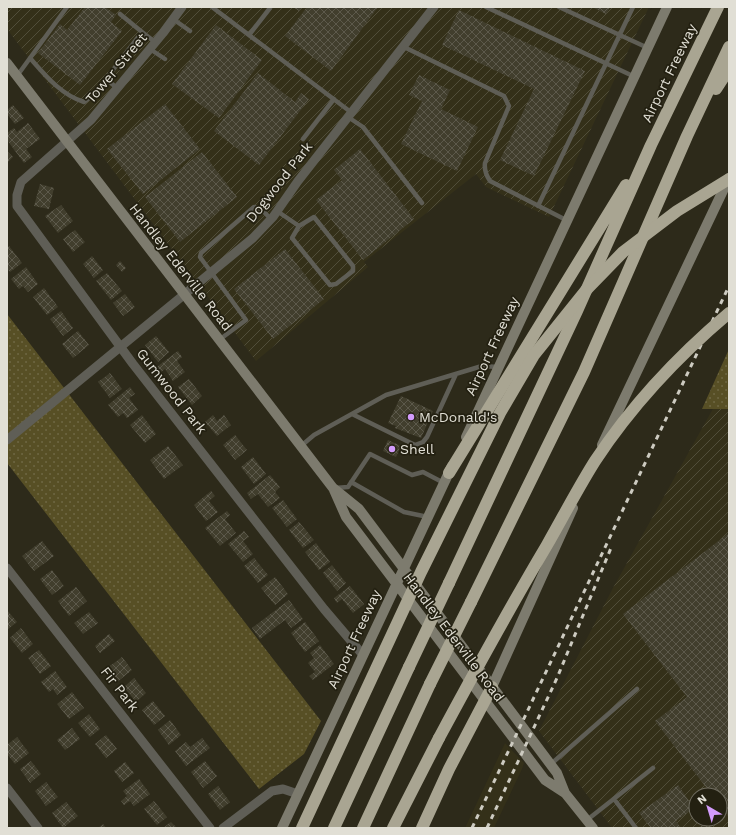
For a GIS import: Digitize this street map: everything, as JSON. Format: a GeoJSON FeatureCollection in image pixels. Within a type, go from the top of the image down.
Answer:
{"type":"FeatureCollection","features":[{"type":"Feature","properties":{"kind":"highway","name":"Airport Freeway"},"geometry":{"type":"LineString","coordinates":[[334,828],[577,311],[651,145],[718,7]]}},
{"type":"Feature","properties":{"kind":"highway"},"geometry":{"type":"LineString","coordinates":[[363,828],[430,684],[584,372],[687,136],[729,47]]}},
{"type":"Feature","properties":{"kind":"highway"},"geometry":{"type":"LineString","coordinates":[[687,136],[729,69]]}},
{"type":"Feature","properties":{"kind":"highway"},"geometry":{"type":"LineString","coordinates":[[446,478],[651,145]]}},
{"type":"Feature","properties":{"kind":"highway"},"geometry":{"type":"LineString","coordinates":[[302,828],[421,572],[500,413],[534,355],[587,289],[623,252],[677,210],[729,179]]}},
{"type":"Feature","properties":{"kind":"highway"},"geometry":{"type":"LineString","coordinates":[[393,828],[439,738],[512,604],[599,456],[650,390],[691,346],[729,313]]}},
{"type":"Feature","properties":{"kind":"highway"},"geometry":{"type":"LineString","coordinates":[[422,828],[492,687]]}},
{"type":"Feature","properties":{"kind":"main road","name":"Airport Freeway"},"geometry":{"type":"LineString","coordinates":[[282,828],[568,221],[667,7]]}},
{"type":"Feature","properties":{"kind":"main road","name":"Handley Ederville Road"},"geometry":{"type":"LineString","coordinates":[[7,63],[66,142],[333,488],[359,510],[551,764],[557,773],[565,793],[590,824]]}},
{"type":"Feature","properties":{"kind":"main road"},"geometry":{"type":"LineString","coordinates":[[492,687],[611,424],[729,179]]}},
{"type":"Feature","properties":{"kind":"main road","name":"Handley Ederville Road"},"geometry":{"type":"LineString","coordinates":[[333,488],[346,518],[545,780],[565,793]]}},
{"type":"Feature","properties":{"kind":"street","name":"Tower Street"},"geometry":{"type":"LineString","coordinates":[[66,142],[91,120],[153,45],[182,7]]}},
{"type":"Feature","properties":{"kind":"street","name":"Dogwood Park"},"geometry":{"type":"LineString","coordinates":[[7,440],[252,238],[271,219],[434,7]]}},
{"type":"Feature","properties":{"kind":"street","name":"Gumwood Park"},"geometry":{"type":"LineString","coordinates":[[66,142],[21,182],[16,195],[17,206],[120,346],[324,609],[363,655]]}},
{"type":"Feature","properties":{"kind":"street","name":"Fir Park"},"geometry":{"type":"LineString","coordinates":[[7,568],[210,828]]}},
{"type":"Feature","properties":{"kind":"street"},"geometry":{"type":"LineString","coordinates":[[7,788],[38,828]]}},
{"type":"Feature","properties":{"kind":"street"},"geometry":{"type":"LineString","coordinates":[[223,828],[272,791],[283,789],[298,794]]}},
{"type":"Feature","properties":{"kind":"lane"},"geometry":{"type":"LineString","coordinates":[[17,76],[67,7]]}},
{"type":"Feature","properties":{"kind":"lane"},"geometry":{"type":"LineString","coordinates":[[486,7],[635,77]]}},
{"type":"Feature","properties":{"kind":"lane"},"geometry":{"type":"LineString","coordinates":[[559,7],[648,48]]}},
{"type":"Feature","properties":{"kind":"lane"},"geometry":{"type":"LineString","coordinates":[[538,206],[606,63],[621,35],[633,7]]}},
{"type":"Feature","properties":{"kind":"lane"},"geometry":{"type":"LineString","coordinates":[[216,8],[249,35],[334,99],[363,127],[422,203]]}},
{"type":"Feature","properties":{"kind":"lane"},"geometry":{"type":"LineString","coordinates":[[249,35],[270,8]]}},
{"type":"Feature","properties":{"kind":"lane"},"geometry":{"type":"LineString","coordinates":[[120,14],[142,32],[165,59]]}},
{"type":"Feature","properties":{"kind":"lane"},"geometry":{"type":"LineString","coordinates":[[173,19],[190,32]]}},
{"type":"Feature","properties":{"kind":"lane"},"geometry":{"type":"LineString","coordinates":[[30,58],[49,80],[76,100],[84,102],[96,92],[142,32]]}},
{"type":"Feature","properties":{"kind":"lane"},"geometry":{"type":"LineString","coordinates":[[404,47],[504,96],[509,106],[484,168],[490,181],[568,221]]}},
{"type":"Feature","properties":{"kind":"lane"},"geometry":{"type":"LineString","coordinates":[[106,79],[117,88]]}},
{"type":"Feature","properties":{"kind":"lane"},"geometry":{"type":"LineString","coordinates":[[303,140],[334,99]]}},
{"type":"Feature","properties":{"kind":"lane"},"geometry":{"type":"LineString","coordinates":[[219,340],[246,320],[200,258],[201,253],[254,207],[261,209],[271,219]]}},
{"type":"Feature","properties":{"kind":"lane"},"geometry":{"type":"LineString","coordinates":[[277,211],[298,226]]}},
{"type":"Feature","properties":{"kind":"lane"},"geometry":{"type":"LineString","coordinates":[[314,217],[353,266],[353,271],[336,284],[330,285],[292,238],[298,226],[314,217]]}},
{"type":"Feature","properties":{"kind":"lane"},"geometry":{"type":"LineString","coordinates":[[301,446],[314,435],[386,395],[482,366],[498,368]]}},
{"type":"Feature","properties":{"kind":"lane"},"geometry":{"type":"LineString","coordinates":[[352,414],[416,445],[427,437],[456,374]]}},
{"type":"Feature","properties":{"kind":"lane"},"geometry":{"type":"LineString","coordinates":[[333,488],[348,487],[370,454],[412,475],[423,472],[446,478]]}},
{"type":"Feature","properties":{"kind":"lane"},"geometry":{"type":"LineString","coordinates":[[351,482],[404,512],[428,517]]}},
{"type":"Feature","properties":{"kind":"lane"},"geometry":{"type":"LineString","coordinates":[[551,764],[637,689]]}},
{"type":"Feature","properties":{"kind":"lane"},"geometry":{"type":"LineString","coordinates":[[590,824],[614,799],[653,768]]}},
{"type":"Feature","properties":{"kind":"lane"},"geometry":{"type":"LineString","coordinates":[[614,799],[636,828]]}},
{"type":"Feature","properties":{"kind":"shaded area"},"geometry":{"type":"Polygon","coordinates":[[[7,7],[649,7],[549,217],[486,187],[476,174],[364,262],[368,267],[256,361],[7,29],[7,7]]]}},
{"type":"Feature","properties":{"kind":"shaded area"},"geometry":{"type":"Polygon","coordinates":[[[7,314],[321,721],[304,754],[259,789],[7,463],[7,314]]]}},
{"type":"Feature","properties":{"kind":"shaded area"},"geometry":{"type":"Polygon","coordinates":[[[729,349],[729,409],[702,409],[729,349]]]}},
{"type":"Feature","properties":{"kind":"shaded area"},"geometry":{"type":"Polygon","coordinates":[[[729,380],[729,828],[612,828],[539,731],[613,588],[729,380]]]}},
{"type":"Feature","properties":{"kind":"shaded area"},"geometry":{"type":"Polygon","coordinates":[[[505,743],[524,763],[522,769],[494,828],[465,828],[505,743]]]}},
{"type":"Feature","properties":{"kind":"building"},"geometry":{"type":"Polygon","coordinates":[[[85,7],[105,7],[116,15],[111,22],[122,31],[80,85],[38,53],[60,24],[67,30],[85,7]]]}},
{"type":"Feature","properties":{"kind":"building"},"geometry":{"type":"Polygon","coordinates":[[[293,7],[302,7],[299,11],[293,7]]]}},
{"type":"Feature","properties":{"kind":"building"},"geometry":{"type":"Polygon","coordinates":[[[307,7],[378,7],[331,71],[285,36],[307,7]]]}},
{"type":"Feature","properties":{"kind":"building"},"geometry":{"type":"Polygon","coordinates":[[[592,7],[610,7],[606,14],[592,7]]]}},
{"type":"Feature","properties":{"kind":"building"},"geometry":{"type":"Polygon","coordinates":[[[459,10],[585,71],[534,176],[500,160],[534,89],[442,45],[459,10]]]}},
{"type":"Feature","properties":{"kind":"building"},"geometry":{"type":"Polygon","coordinates":[[[216,25],[262,60],[219,118],[172,84],[216,25]]]}},
{"type":"Feature","properties":{"kind":"building"},"geometry":{"type":"Polygon","coordinates":[[[258,73],[295,102],[301,93],[309,99],[259,165],[214,131],[258,73]]]}},
{"type":"Feature","properties":{"kind":"building"},"geometry":{"type":"Polygon","coordinates":[[[419,75],[450,90],[441,109],[478,127],[457,171],[401,144],[422,101],[409,95],[419,75]]]}},
{"type":"Feature","properties":{"kind":"building"},"geometry":{"type":"Polygon","coordinates":[[[165,104],[200,149],[143,194],[107,149],[165,104]]]}},
{"type":"Feature","properties":{"kind":"building"},"geometry":{"type":"Polygon","coordinates":[[[13,105],[24,118],[15,124],[7,114],[7,110],[13,105]]]}},
{"type":"Feature","properties":{"kind":"building"},"geometry":{"type":"Polygon","coordinates":[[[28,123],[40,139],[26,149],[32,157],[24,163],[7,140],[7,133],[14,128],[17,132],[28,123]]]}},
{"type":"Feature","properties":{"kind":"building"},"geometry":{"type":"Polygon","coordinates":[[[360,149],[414,219],[363,260],[316,200],[342,180],[334,170],[360,149]]]}},
{"type":"Feature","properties":{"kind":"building"},"geometry":{"type":"Polygon","coordinates":[[[7,151],[13,157],[7,163],[7,151]]]}},
{"type":"Feature","properties":{"kind":"building"},"geometry":{"type":"Polygon","coordinates":[[[202,152],[237,197],[180,242],[145,197],[202,152]]]}},
{"type":"Feature","properties":{"kind":"building"},"geometry":{"type":"Polygon","coordinates":[[[40,184],[54,188],[49,209],[34,206],[40,184]]]}},
{"type":"Feature","properties":{"kind":"building"},"geometry":{"type":"Polygon","coordinates":[[[61,205],[73,221],[58,233],[45,216],[61,205]]]}},
{"type":"Feature","properties":{"kind":"building"},"geometry":{"type":"Polygon","coordinates":[[[75,230],[85,242],[73,252],[63,239],[75,230]]]}},
{"type":"Feature","properties":{"kind":"building"},"geometry":{"type":"Polygon","coordinates":[[[9,246],[22,263],[10,272],[7,269],[7,248],[9,246]]]}},
{"type":"Feature","properties":{"kind":"building"},"geometry":{"type":"Polygon","coordinates":[[[285,249],[324,299],[273,339],[234,289],[285,249]]]}},
{"type":"Feature","properties":{"kind":"building"},"geometry":{"type":"Polygon","coordinates":[[[92,256],[103,270],[94,278],[83,264],[92,256]]]}},
{"type":"Feature","properties":{"kind":"building"},"geometry":{"type":"Polygon","coordinates":[[[120,261],[126,268],[122,272],[116,265],[120,261]]]}},
{"type":"Feature","properties":{"kind":"building"},"geometry":{"type":"Polygon","coordinates":[[[26,267],[38,284],[28,292],[23,286],[19,289],[11,279],[26,267]]]}},
{"type":"Feature","properties":{"kind":"building"},"geometry":{"type":"Polygon","coordinates":[[[107,273],[122,291],[111,300],[96,281],[107,273]]]}},
{"type":"Feature","properties":{"kind":"building"},"geometry":{"type":"Polygon","coordinates":[[[44,288],[58,307],[47,315],[33,297],[44,288]]]}},
{"type":"Feature","properties":{"kind":"building"},"geometry":{"type":"Polygon","coordinates":[[[125,294],[135,307],[123,316],[113,303],[125,294]]]}},
{"type":"Feature","properties":{"kind":"building"},"geometry":{"type":"Polygon","coordinates":[[[61,311],[73,328],[63,336],[50,319],[61,311]]]}},
{"type":"Feature","properties":{"kind":"building"},"geometry":{"type":"Polygon","coordinates":[[[78,331],[89,345],[73,358],[62,344],[78,331]]]}},
{"type":"Feature","properties":{"kind":"building"},"geometry":{"type":"Polygon","coordinates":[[[156,336],[169,352],[158,362],[145,345],[156,336]]]}},
{"type":"Feature","properties":{"kind":"building"},"geometry":{"type":"Polygon","coordinates":[[[178,351],[182,357],[177,361],[185,372],[173,381],[165,369],[158,374],[154,369],[178,351]]]}},
{"type":"Feature","properties":{"kind":"building"},"geometry":{"type":"Polygon","coordinates":[[[110,373],[122,389],[110,398],[98,382],[110,373]]]}},
{"type":"Feature","properties":{"kind":"building"},"geometry":{"type":"Polygon","coordinates":[[[189,379],[202,396],[192,405],[178,387],[189,379]]]}},
{"type":"Feature","properties":{"kind":"building"},"geometry":{"type":"Polygon","coordinates":[[[130,387],[135,394],[129,398],[138,410],[127,418],[123,413],[118,417],[108,405],[130,387]]]}},
{"type":"Feature","properties":{"kind":"building","name":"McDonald's"},"geometry":{"type":"Polygon","coordinates":[[[401,396],[433,411],[421,438],[395,428],[396,426],[388,423],[401,396]]]}},
{"type":"Feature","properties":{"kind":"building"},"geometry":{"type":"Polygon","coordinates":[[[142,415],[156,434],[145,443],[130,425],[142,415]]]}},
{"type":"Feature","properties":{"kind":"building"},"geometry":{"type":"Polygon","coordinates":[[[213,415],[217,421],[224,415],[231,425],[217,436],[205,422],[213,415]]]}},
{"type":"Feature","properties":{"kind":"building"},"geometry":{"type":"Polygon","coordinates":[[[235,435],[247,450],[235,460],[223,445],[235,435]]]}},
{"type":"Feature","properties":{"kind":"building","name":"Shell"},"geometry":{"type":"Polygon","coordinates":[[[388,440],[401,446],[396,457],[383,451],[388,440]]]}},
{"type":"Feature","properties":{"kind":"building"},"geometry":{"type":"Polygon","coordinates":[[[168,446],[183,465],[164,479],[150,460],[168,446]]]}},
{"type":"Feature","properties":{"kind":"building"},"geometry":{"type":"Polygon","coordinates":[[[253,457],[266,474],[254,484],[241,467],[253,457]]]}},
{"type":"Feature","properties":{"kind":"building"},"geometry":{"type":"Polygon","coordinates":[[[270,475],[280,487],[275,492],[280,498],[268,507],[258,494],[251,499],[247,493],[270,475]]]}},
{"type":"Feature","properties":{"kind":"building"},"geometry":{"type":"Polygon","coordinates":[[[211,491],[215,496],[209,501],[218,512],[206,521],[194,505],[211,491]]]}},
{"type":"Feature","properties":{"kind":"building"},"geometry":{"type":"Polygon","coordinates":[[[283,500],[297,519],[287,527],[272,508],[283,500]]]}},
{"type":"Feature","properties":{"kind":"building"},"geometry":{"type":"Polygon","coordinates":[[[227,511],[230,515],[225,519],[236,533],[220,546],[205,528],[227,511]]]}},
{"type":"Feature","properties":{"kind":"building"},"geometry":{"type":"Polygon","coordinates":[[[299,522],[314,540],[303,548],[289,530],[299,522]]]}},
{"type":"Feature","properties":{"kind":"building"},"geometry":{"type":"Polygon","coordinates":[[[244,531],[249,537],[243,541],[253,554],[243,562],[228,544],[244,531]]]}},
{"type":"Feature","properties":{"kind":"building"},"geometry":{"type":"Polygon","coordinates":[[[729,533],[729,817],[728,787],[706,787],[655,721],[687,697],[623,614],[729,533]]]}},
{"type":"Feature","properties":{"kind":"building"},"geometry":{"type":"Polygon","coordinates":[[[42,541],[54,556],[34,571],[22,556],[42,541]]]}},
{"type":"Feature","properties":{"kind":"building"},"geometry":{"type":"Polygon","coordinates":[[[316,543],[330,562],[319,570],[305,552],[316,543]]]}},
{"type":"Feature","properties":{"kind":"building"},"geometry":{"type":"Polygon","coordinates":[[[254,558],[268,575],[258,583],[244,566],[254,558]]]}},
{"type":"Feature","properties":{"kind":"building"},"geometry":{"type":"Polygon","coordinates":[[[332,565],[346,583],[337,591],[323,573],[332,565]]]}},
{"type":"Feature","properties":{"kind":"building"},"geometry":{"type":"Polygon","coordinates":[[[52,570],[64,586],[52,595],[40,579],[52,570]]]}},
{"type":"Feature","properties":{"kind":"building"},"geometry":{"type":"Polygon","coordinates":[[[275,577],[288,594],[275,605],[261,588],[275,577]]]}},
{"type":"Feature","properties":{"kind":"building"},"geometry":{"type":"Polygon","coordinates":[[[350,586],[364,604],[353,613],[342,599],[337,603],[334,598],[350,586]]]}},
{"type":"Feature","properties":{"kind":"building"},"geometry":{"type":"Polygon","coordinates":[[[76,587],[87,601],[69,616],[58,601],[76,587]]]}},
{"type":"Feature","properties":{"kind":"building"},"geometry":{"type":"Polygon","coordinates":[[[289,600],[303,619],[291,628],[285,620],[260,639],[252,628],[289,600]]]}},
{"type":"Feature","properties":{"kind":"building"},"geometry":{"type":"Polygon","coordinates":[[[7,610],[17,622],[7,630],[7,610]]]}},
{"type":"Feature","properties":{"kind":"building"},"geometry":{"type":"Polygon","coordinates":[[[89,612],[98,623],[83,634],[74,623],[89,612]]]}},
{"type":"Feature","properties":{"kind":"building"},"geometry":{"type":"Polygon","coordinates":[[[305,622],[319,641],[305,652],[291,633],[305,622]]]}},
{"type":"Feature","properties":{"kind":"building"},"geometry":{"type":"Polygon","coordinates":[[[21,628],[33,644],[22,653],[10,638],[21,628]]]}},
{"type":"Feature","properties":{"kind":"building"},"geometry":{"type":"Polygon","coordinates":[[[109,634],[115,641],[100,653],[95,646],[109,634]]]}},
{"type":"Feature","properties":{"kind":"building"},"geometry":{"type":"Polygon","coordinates":[[[320,645],[334,664],[313,680],[309,676],[315,672],[308,663],[314,658],[310,653],[320,645]]]}},
{"type":"Feature","properties":{"kind":"building"},"geometry":{"type":"Polygon","coordinates":[[[39,650],[51,666],[40,674],[28,658],[39,650]]]}},
{"type":"Feature","properties":{"kind":"building"},"geometry":{"type":"Polygon","coordinates":[[[122,657],[132,670],[117,682],[106,669],[122,657]]]}},
{"type":"Feature","properties":{"kind":"building"},"geometry":{"type":"Polygon","coordinates":[[[55,671],[67,687],[57,695],[53,689],[49,692],[41,682],[55,671]]]}},
{"type":"Feature","properties":{"kind":"building"},"geometry":{"type":"Polygon","coordinates":[[[134,678],[146,693],[136,702],[124,687],[134,678]]]}},
{"type":"Feature","properties":{"kind":"building"},"geometry":{"type":"Polygon","coordinates":[[[72,692],[84,708],[69,719],[57,704],[72,692]]]}},
{"type":"Feature","properties":{"kind":"building"},"geometry":{"type":"Polygon","coordinates":[[[153,701],[165,716],[154,725],[142,710],[153,701]]]}},
{"type":"Feature","properties":{"kind":"building"},"geometry":{"type":"Polygon","coordinates":[[[89,714],[100,729],[90,737],[78,723],[89,714]]]}},
{"type":"Feature","properties":{"kind":"building"},"geometry":{"type":"Polygon","coordinates":[[[170,720],[181,735],[169,745],[158,730],[170,720]]]}},
{"type":"Feature","properties":{"kind":"building"},"geometry":{"type":"Polygon","coordinates":[[[72,728],[80,739],[65,750],[57,740],[72,728]]]}},
{"type":"Feature","properties":{"kind":"building"},"geometry":{"type":"Polygon","coordinates":[[[106,735],[117,749],[106,758],[95,744],[106,735]]]}},
{"type":"Feature","properties":{"kind":"building"},"geometry":{"type":"Polygon","coordinates":[[[17,737],[29,753],[15,764],[7,754],[7,745],[17,737]]]}},
{"type":"Feature","properties":{"kind":"building"},"geometry":{"type":"Polygon","coordinates":[[[202,738],[210,748],[186,766],[175,751],[186,742],[190,747],[202,738]]]}},
{"type":"Feature","properties":{"kind":"building"},"geometry":{"type":"Polygon","coordinates":[[[31,761],[41,774],[30,783],[20,769],[31,761]]]}},
{"type":"Feature","properties":{"kind":"building"},"geometry":{"type":"Polygon","coordinates":[[[205,761],[217,776],[203,788],[191,772],[205,761]]]}},
{"type":"Feature","properties":{"kind":"building"},"geometry":{"type":"Polygon","coordinates":[[[125,762],[134,773],[122,782],[114,771],[125,762]]]}},
{"type":"Feature","properties":{"kind":"building"},"geometry":{"type":"Polygon","coordinates":[[[139,779],[150,794],[134,806],[130,801],[124,805],[121,801],[127,796],[123,791],[139,779]]]}},
{"type":"Feature","properties":{"kind":"building"},"geometry":{"type":"Polygon","coordinates":[[[46,782],[58,797],[46,806],[35,791],[46,782]]]}},
{"type":"Feature","properties":{"kind":"building"},"geometry":{"type":"Polygon","coordinates":[[[678,785],[688,799],[688,812],[676,821],[681,828],[651,828],[639,813],[678,785]]]}},
{"type":"Feature","properties":{"kind":"building"},"geometry":{"type":"Polygon","coordinates":[[[218,786],[230,802],[220,810],[208,794],[218,786]]]}},
{"type":"Feature","properties":{"kind":"building"},"geometry":{"type":"Polygon","coordinates":[[[154,801],[167,817],[157,825],[144,809],[154,801]]]}},
{"type":"Feature","properties":{"kind":"building"},"geometry":{"type":"Polygon","coordinates":[[[66,802],[78,816],[63,828],[52,813],[66,802]]]}},
{"type":"Feature","properties":{"kind":"building"},"geometry":{"type":"Polygon","coordinates":[[[171,822],[177,828],[163,828],[171,822]]]}},
{"type":"Feature","properties":{"kind":"building"},"geometry":{"type":"Polygon","coordinates":[[[103,824],[106,828],[98,828],[103,824]]]}},
{"type":"Feature","properties":{"kind":"building"},"geometry":{"type":"Polygon","coordinates":[[[711,827],[712,828],[698,828],[711,827]]]}},
{"type":"Feature","properties":{"kind":"railway"},"geometry":{"type":"LineString","coordinates":[[472,828],[729,286]]}},
{"type":"Feature","properties":{"kind":"railway"},"geometry":{"type":"LineString","coordinates":[[487,828],[557,678],[611,548]]}},
{"type":"Feature","properties":{"kind":"place","name":"McDonald's"},"geometry":{"type":"Point","coordinates":[411,417]}},
{"type":"Feature","properties":{"kind":"place","name":"Shell"},"geometry":{"type":"Point","coordinates":[392,449]}}]}
